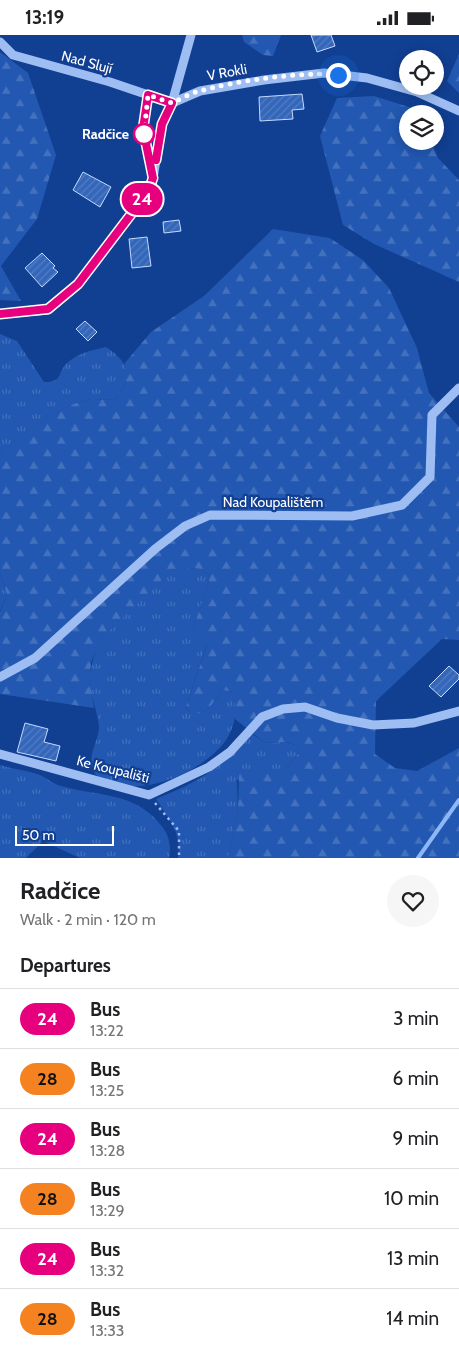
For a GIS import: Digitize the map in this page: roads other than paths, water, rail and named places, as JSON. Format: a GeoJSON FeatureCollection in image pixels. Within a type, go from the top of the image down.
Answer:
{"type":"FeatureCollection","features":[{"type":"Feature","properties":{"kind":"street"},"geometry":{"type":"LineString","coordinates":[[0,314],[48,309],[78,284],[148,192],[153,178],[162,124],[172,103],[191,35]]}},
{"type":"Feature","properties":{"kind":"street","name":"Nad Slují"},"geometry":{"type":"LineString","coordinates":[[0,42],[13,55],[172,103]]}},
{"type":"Feature","properties":{"kind":"street","name":"V Rokli"},"geometry":{"type":"LineString","coordinates":[[172,103],[200,91],[264,80],[324,73],[367,77],[417,93],[459,111]]}},
{"type":"Feature","properties":{"kind":"street"},"geometry":{"type":"LineString","coordinates":[[148,95],[143,129],[153,178]]}},
{"type":"Feature","properties":{"kind":"street","name":"Nad Koupalištěm"},"geometry":{"type":"LineString","coordinates":[[0,677],[35,658],[155,549],[185,525],[210,515],[352,516],[402,505],[430,477],[432,415],[459,388]]}},
{"type":"Feature","properties":{"kind":"street","name":"Ke Koupališti"},"geometry":{"type":"LineString","coordinates":[[0,754],[149,795],[210,767],[230,752],[262,717],[283,709],[305,707],[337,718],[373,725],[414,723],[459,711]]}},
{"type":"Feature","properties":{"kind":"waterway"},"geometry":{"type":"LineString","coordinates":[[418,858],[459,800]]}},
{"type":"Feature","properties":{"kind":"place","name":"Radčice"},"geometry":{"type":"Point","coordinates":[144,134]}}]}
